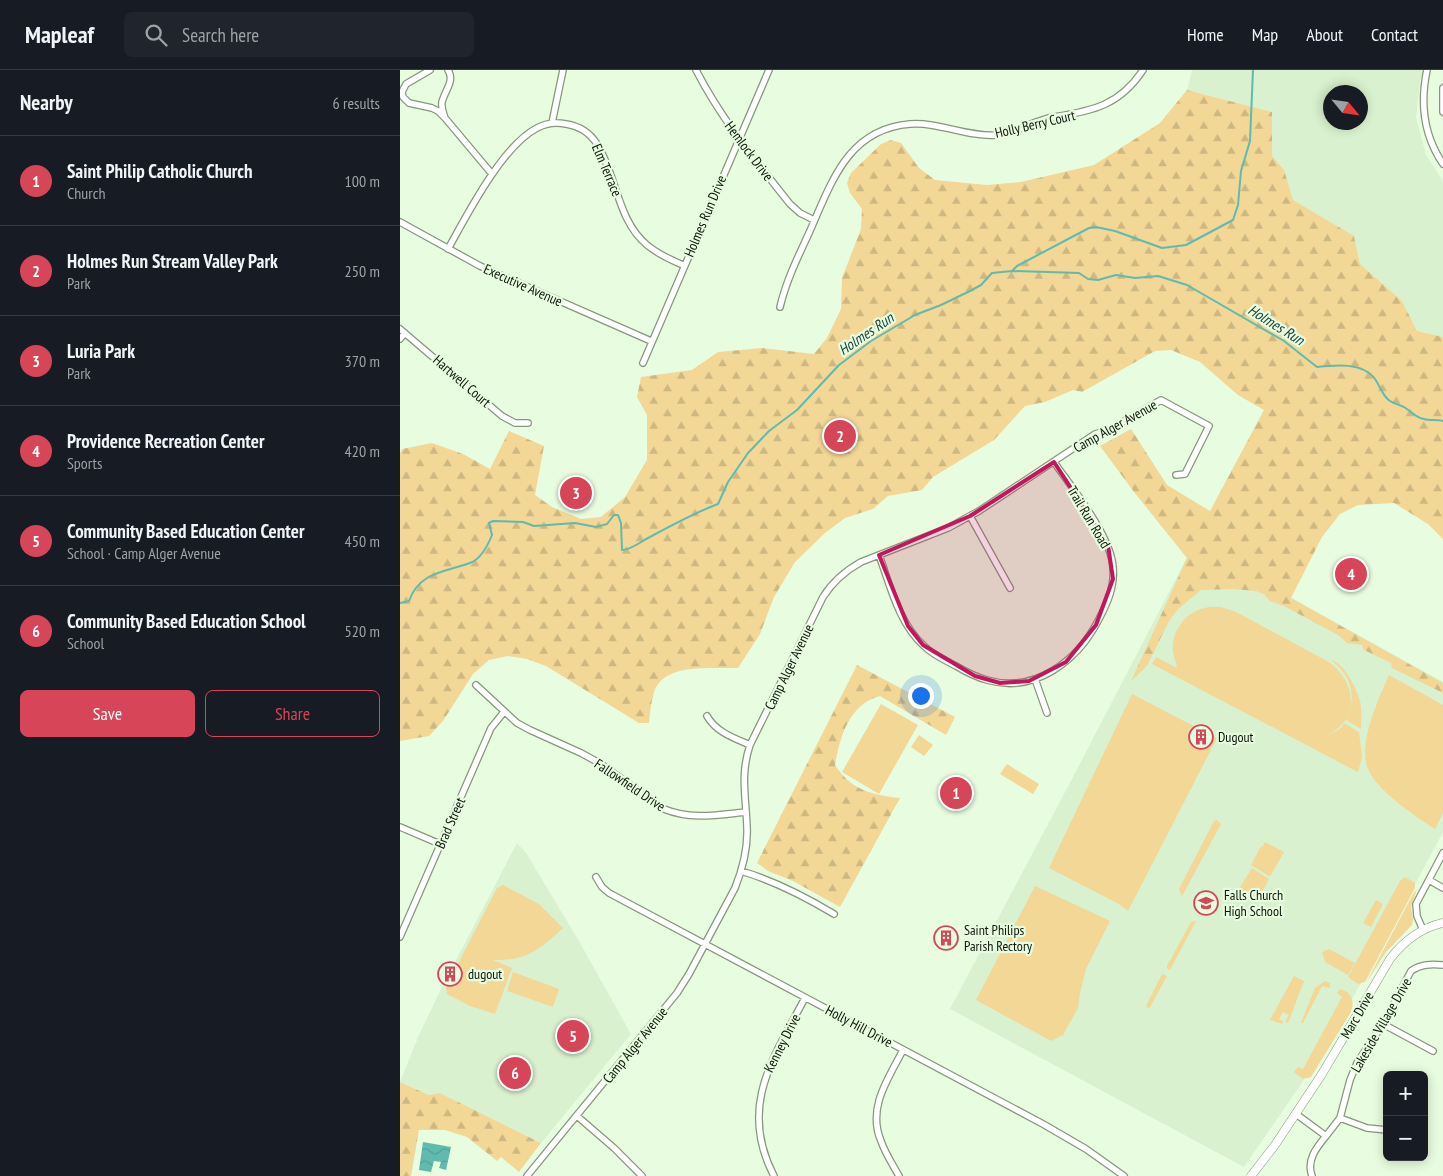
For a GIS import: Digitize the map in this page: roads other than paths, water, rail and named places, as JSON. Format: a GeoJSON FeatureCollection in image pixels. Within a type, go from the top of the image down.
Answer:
{"type":"FeatureCollection","features":[{"type":"Feature","properties":{"kind":"street"},"geometry":{"type":"LineString","coordinates":[[430,70],[406,84],[402,92],[403,97],[413,104],[438,111],[492,174]]}},
{"type":"Feature","properties":{"kind":"street"},"geometry":{"type":"LineString","coordinates":[[445,118],[442,104],[451,77],[448,70]]}},
{"type":"Feature","properties":{"kind":"street"},"geometry":{"type":"LineString","coordinates":[[448,249],[492,174],[504,159],[536,128],[552,123],[563,70]]}},
{"type":"Feature","properties":{"kind":"street","name":"Hemlock Drive"},"geometry":{"type":"LineString","coordinates":[[696,70],[704,87],[738,140],[790,204],[800,213],[814,220]]}},
{"type":"Feature","properties":{"kind":"street","name":"Holmes Run Drive"},"geometry":{"type":"LineString","coordinates":[[643,363],[683,265],[769,70]]}},
{"type":"Feature","properties":{"kind":"street","name":"Holly Berry Court"},"geometry":{"type":"LineString","coordinates":[[780,307],[788,280],[827,190],[840,165],[859,145],[881,132],[900,126],[934,124],[983,135],[1006,133],[1048,118],[1085,113],[1108,104],[1126,91],[1143,70]]}},
{"type":"Feature","properties":{"kind":"street"},"geometry":{"type":"LineString","coordinates":[[1427,70],[1423,96],[1425,124],[1432,144],[1443,164]]}},
{"type":"Feature","properties":{"kind":"street"},"geometry":{"type":"LineString","coordinates":[[1443,88],[1443,112]]}},
{"type":"Feature","properties":{"kind":"street","name":"Elm Terrace"},"geometry":{"type":"LineString","coordinates":[[552,123],[570,124],[579,128],[593,139],[604,157],[628,221],[634,231],[655,252],[683,265]]}},
{"type":"Feature","properties":{"kind":"street","name":"Executive Avenue"},"geometry":{"type":"LineString","coordinates":[[400,222],[480,266],[651,341]]}},
{"type":"Feature","properties":{"kind":"street"},"geometry":{"type":"LineString","coordinates":[[400,339],[403,331]]}},
{"type":"Feature","properties":{"kind":"street","name":"Hartwell Court"},"geometry":{"type":"LineString","coordinates":[[403,331],[502,416],[515,423],[528,423]]}},
{"type":"Feature","properties":{"kind":"street","name":"Camp Alger Avenue"},"geometry":{"type":"LineString","coordinates":[[527,1176],[677,993],[706,945],[735,888],[741,871],[747,843],[744,770],[750,745],[829,588],[840,576],[849,569],[879,555],[948,528],[970,516],[1095,434],[1109,430],[1161,400],[1210,426],[1185,474],[1176,475]]}},
{"type":"Feature","properties":{"kind":"street","name":"Trail Run Road"},"geometry":{"type":"LineString","coordinates":[[879,555],[908,626],[914,636],[933,653],[988,681],[1012,683],[1036,679],[1046,675],[1066,662],[1086,642],[1108,601],[1113,580],[1113,567],[1108,545],[1054,462]]}},
{"type":"Feature","properties":{"kind":"street"},"geometry":{"type":"LineString","coordinates":[[970,516],[1010,588]]}},
{"type":"Feature","properties":{"kind":"street"},"geometry":{"type":"LineString","coordinates":[[1036,679],[1047,713]]}},
{"type":"Feature","properties":{"kind":"street","name":"Fallowfield Drive"},"geometry":{"type":"LineString","coordinates":[[476,685],[504,712],[530,730],[601,764],[664,809],[676,814],[700,817],[746,812]]}},
{"type":"Feature","properties":{"kind":"street","name":"Brad Street"},"geometry":{"type":"LineString","coordinates":[[400,937],[491,728],[504,712]]}},
{"type":"Feature","properties":{"kind":"street"},"geometry":{"type":"LineString","coordinates":[[707,716],[714,726],[721,731],[750,745]]}},
{"type":"Feature","properties":{"kind":"street"},"geometry":{"type":"LineString","coordinates":[[400,827],[440,844]]}},
{"type":"Feature","properties":{"kind":"street"},"geometry":{"type":"LineString","coordinates":[[1423,930],[1417,916],[1416,904],[1443,853]]}},
{"type":"Feature","properties":{"kind":"street"},"geometry":{"type":"LineString","coordinates":[[741,871],[792,889],[834,914]]}},
{"type":"Feature","properties":{"kind":"street","name":"Holly Hill Drive"},"geometry":{"type":"LineString","coordinates":[[596,877],[602,887],[609,893],[1064,1135],[1124,1176]]}},
{"type":"Feature","properties":{"kind":"street"},"geometry":{"type":"LineString","coordinates":[[1429,880],[1443,888]]}},
{"type":"Feature","properties":{"kind":"street","name":"Marc Drive"},"geometry":{"type":"LineString","coordinates":[[1251,1176],[1296,1114],[1390,959],[1405,942],[1423,930],[1443,923]]}},
{"type":"Feature","properties":{"kind":"street","name":"Lakeside Village Drive"},"geometry":{"type":"LineString","coordinates":[[1312,1176],[1310,1172],[1315,1149],[1340,1118],[1353,1072],[1411,971],[1419,966],[1443,965]]}},
{"type":"Feature","properties":{"kind":"street","name":"Kenney Drive"},"geometry":{"type":"LineString","coordinates":[[774,1176],[761,1142],[760,1096],[768,1068],[806,998]]}},
{"type":"Feature","properties":{"kind":"street"},"geometry":{"type":"LineString","coordinates":[[1382,1024],[1433,1051]]}},
{"type":"Feature","properties":{"kind":"street"},"geometry":{"type":"LineString","coordinates":[[899,1176],[881,1143],[876,1113],[881,1093],[904,1050]]}},
{"type":"Feature","properties":{"kind":"street"},"geometry":{"type":"LineString","coordinates":[[1296,1114],[1326,1136]]}},
{"type":"Feature","properties":{"kind":"street"},"geometry":{"type":"LineString","coordinates":[[577,1116],[614,1148],[642,1176]]}},
{"type":"Feature","properties":{"kind":"street"},"geometry":{"type":"LineString","coordinates":[[1340,1118],[1367,1128],[1383,1130]]}},
{"type":"Feature","properties":{"kind":"street"},"geometry":{"type":"LineString","coordinates":[[1112,1176],[1116,1170]]}},
{"type":"Feature","properties":{"kind":"water"},"geometry":{"type":"Polygon","coordinates":[[[423,1142],[451,1147],[446,1170],[439,1168],[441,1162],[434,1161],[431,1172],[419,1170],[423,1142]]]}},
{"type":"Feature","properties":{"kind":"waterway"},"geometry":{"type":"LineString","coordinates":[[1012,271],[1017,266],[1089,228],[1096,227],[1115,231],[1162,248],[1186,245],[1233,220],[1238,205],[1241,171],[1250,141],[1253,70]]}},
{"type":"Feature","properties":{"kind":"waterway","name":"Holmes Run"},"geometry":{"type":"LineString","coordinates":[[400,603],[409,601],[413,591],[426,579],[442,571],[470,563],[478,558],[492,535],[489,523],[493,521],[523,522],[534,526],[575,523],[596,527],[607,524],[614,515],[618,515],[621,523],[622,550],[633,547],[683,519],[718,504],[728,482],[748,453],[769,431],[797,410],[839,365],[871,341],[915,315],[941,305],[981,285],[992,273],[1012,271],[1079,273],[1088,279],[1098,280],[1116,275],[1135,278],[1158,276],[1187,285],[1284,341],[1317,367],[1356,367],[1370,374],[1390,401],[1421,418],[1443,421]]}},
{"type":"Feature","properties":{"kind":"place","name":"Holmes Run Stream Valley Park"},"geometry":{"type":"Point","coordinates":[840,436]}},
{"type":"Feature","properties":{"kind":"place","name":"Luria Park"},"geometry":{"type":"Point","coordinates":[576,493]}},
{"type":"Feature","properties":{"kind":"place","name":"Providence Recreation Center"},"geometry":{"type":"Point","coordinates":[1351,574]}},
{"type":"Feature","properties":{"kind":"place","name":"Dugout"},"geometry":{"type":"Point","coordinates":[1201,737]}},
{"type":"Feature","properties":{"kind":"place","name":"Saint Philip Catholic Church"},"geometry":{"type":"Point","coordinates":[956,793]}},
{"type":"Feature","properties":{"kind":"place","name":"Falls Church High School"},"geometry":{"type":"Point","coordinates":[1206,903]}},
{"type":"Feature","properties":{"kind":"place","name":"Saint Philips Parish Rectory"},"geometry":{"type":"Point","coordinates":[946,938]}},
{"type":"Feature","properties":{"kind":"place","name":"dugout"},"geometry":{"type":"Point","coordinates":[450,974]}},
{"type":"Feature","properties":{"kind":"place","name":"Community Based Education Center"},"geometry":{"type":"Point","coordinates":[573,1036]}},
{"type":"Feature","properties":{"kind":"place","name":"Community Based Education School"},"geometry":{"type":"Point","coordinates":[515,1073]}}]}
